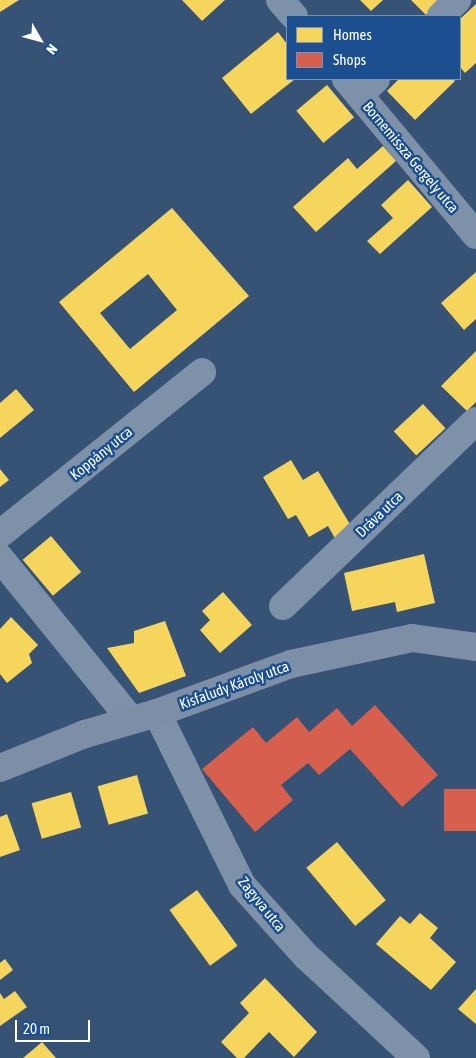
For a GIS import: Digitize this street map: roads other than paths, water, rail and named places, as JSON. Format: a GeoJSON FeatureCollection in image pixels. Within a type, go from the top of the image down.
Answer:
{"type":"FeatureCollection","features":[{"type":"Feature","properties":{"kind":"main road","name":"Kisfaludy Károly utca"},"geometry":{"type":"LineString","coordinates":[[0,768],[85,734],[157,713],[291,664],[412,638],[476,647]]}},
{"type":"Feature","properties":{"kind":"street"},"geometry":{"type":"LineString","coordinates":[[280,0],[293,15]]}},
{"type":"Feature","properties":{"kind":"street"},"geometry":{"type":"LineString","coordinates":[[442,15],[457,0]]}},
{"type":"Feature","properties":{"kind":"street","name":"Bornemissza Gergely utca"},"geometry":{"type":"LineString","coordinates":[[360,84],[476,235]]}},
{"type":"Feature","properties":{"kind":"street","name":"Koppány utca"},"geometry":{"type":"LineString","coordinates":[[0,534],[202,372]]}},
{"type":"Feature","properties":{"kind":"street","name":"Dráva utca"},"geometry":{"type":"LineString","coordinates":[[283,606],[476,421]]}},
{"type":"Feature","properties":{"kind":"street"},"geometry":{"type":"LineString","coordinates":[[0,558],[131,720]]}},
{"type":"Feature","properties":{"kind":"street","name":"Zagyva utca"},"geometry":{"type":"LineString","coordinates":[[157,713],[242,885],[306,956],[416,1058]]}}]}
